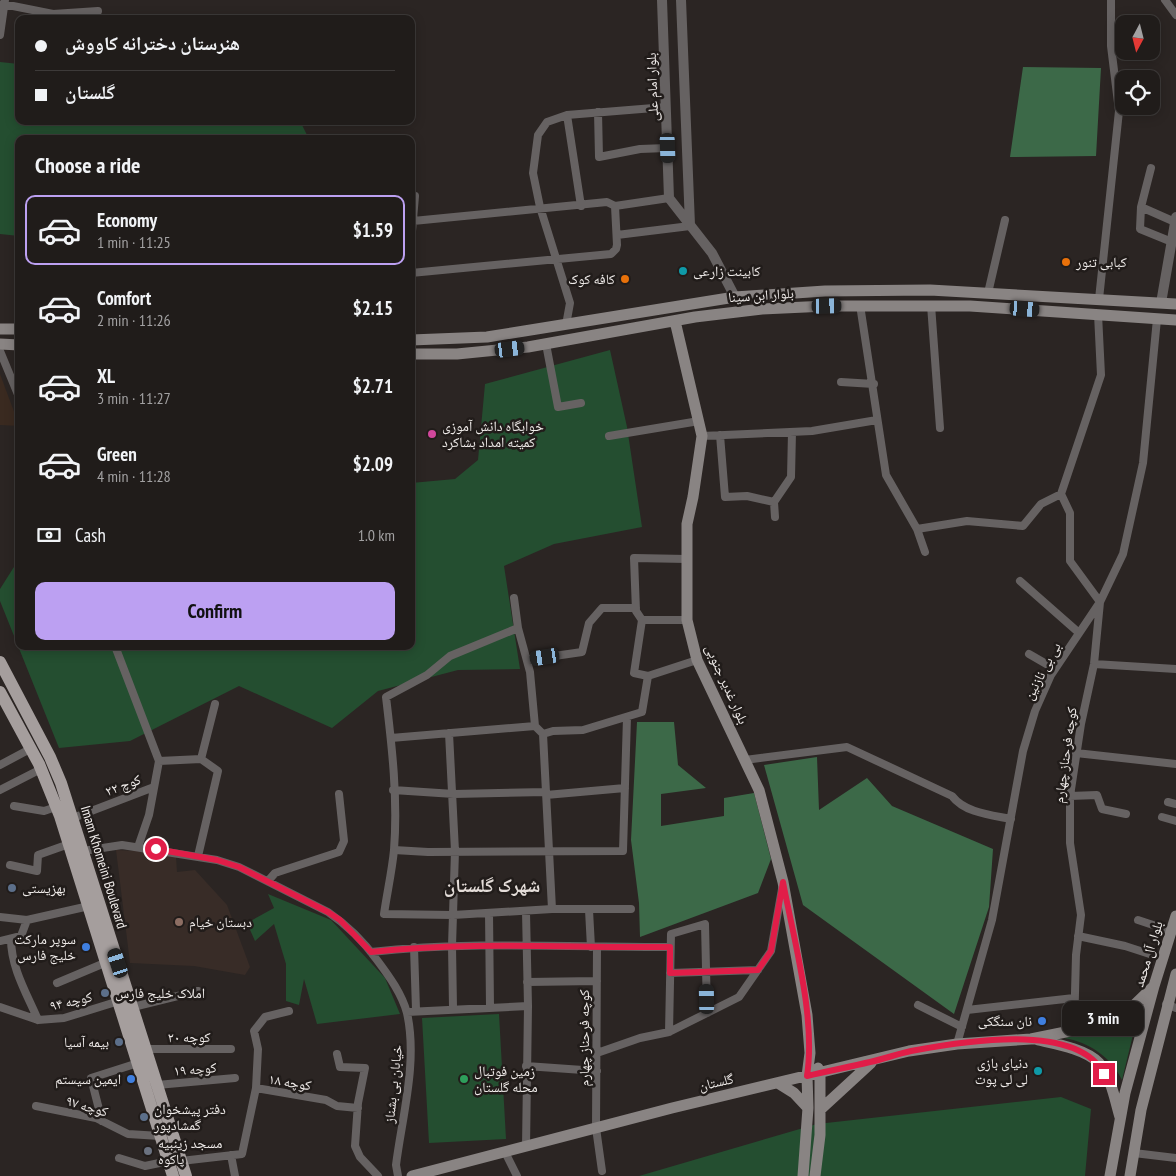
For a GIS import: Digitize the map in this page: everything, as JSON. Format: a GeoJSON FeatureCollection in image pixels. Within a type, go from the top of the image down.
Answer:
{"type":"FeatureCollection","features":[{"type":"Feature","properties":{"kind":"main road","name":"بلوار ابن سینا"},"geometry":{"type":"LineString","coordinates":[[415,340],[487,337],[735,297],[825,291],[930,290],[1176,304]]}},
{"type":"Feature","properties":{"kind":"main road"},"geometry":{"type":"LineString","coordinates":[[735,297],[741,310]]}},
{"type":"Feature","properties":{"kind":"main road","name":"بلوار ابن سینا"},"geometry":{"type":"LineString","coordinates":[[415,354],[457,354],[546,344],[741,310],[860,305],[931,305],[1176,320]]}},
{"type":"Feature","properties":{"kind":"main road","name":"بلوار غدیر جنوبی"},"geometry":{"type":"LineString","coordinates":[[675,320],[702,436],[694,497],[687,524],[687,620],[697,660],[759,790],[783,882],[807,1016],[810,1053],[807,1076],[808,1108],[803,1176]]}},
{"type":"Feature","properties":{"kind":"main road"},"geometry":{"type":"LineString","coordinates":[[0,329],[15,329]]}},
{"type":"Feature","properties":{"kind":"main road"},"geometry":{"type":"LineString","coordinates":[[0,344],[15,345]]}},
{"type":"Feature","properties":{"kind":"main road","name":"Imam Khomeini Boulevard"},"geometry":{"type":"LineString","coordinates":[[0,662],[3,676],[50,757],[73,818],[127,1002],[146,1050],[157,1085],[175,1161],[173,1176]]}},
{"type":"Feature","properties":{"kind":"main road","name":"Imam Khomeini Boulevard"},"geometry":{"type":"LineString","coordinates":[[0,692],[41,769],[56,807],[106,962],[127,1002],[138,1063],[160,1136],[186,1176]]}},
{"type":"Feature","properties":{"kind":"main road","name":"بلوار آل محمد"},"geometry":{"type":"LineString","coordinates":[[1110,1176],[1125,1092],[1162,958],[1176,916]]}},
{"type":"Feature","properties":{"kind":"main road"},"geometry":{"type":"LineString","coordinates":[[1130,1176],[1141,1110],[1171,1006],[1176,974]]}},
{"type":"Feature","properties":{"kind":"main road","name":"گلستان"},"geometry":{"type":"LineString","coordinates":[[412,1176],[596,1128],[807,1076],[872,1062],[909,1051],[957,1044],[1031,1039],[1105,1024],[1126,1013],[1154,986]]}},
{"type":"Feature","properties":{"kind":"main road","name":"گلستان"},"geometry":{"type":"LineString","coordinates":[[1031,1039],[1069,1046],[1098,1062],[1110,1085],[1120,1119]]}},
{"type":"Feature","properties":{"kind":"main road","name":"بلوار غدیر جنوبی"},"geometry":{"type":"LineString","coordinates":[[810,1053],[820,1073]]}},
{"type":"Feature","properties":{"kind":"main road"},"geometry":{"type":"LineString","coordinates":[[821,1110],[872,1062]]}},
{"type":"Feature","properties":{"kind":"main road"},"geometry":{"type":"LineString","coordinates":[[816,1176],[821,1110],[820,1073]]}},
{"type":"Feature","properties":{"kind":"main road"},"geometry":{"type":"LineString","coordinates":[[778,1083],[794,1093],[808,1108]]}},
{"type":"Feature","properties":{"kind":"street","name":"بلوار امام علی"},"geometry":{"type":"LineString","coordinates":[[662,0],[669,198]]}},
{"type":"Feature","properties":{"kind":"street"},"geometry":{"type":"LineString","coordinates":[[681,0],[690,226]]}},
{"type":"Feature","properties":{"kind":"street"},"geometry":{"type":"LineString","coordinates":[[1099,299],[1120,111],[1111,46],[1111,0]]}},
{"type":"Feature","properties":{"kind":"street"},"geometry":{"type":"LineString","coordinates":[[1165,0],[1176,15]]}},
{"type":"Feature","properties":{"kind":"street"},"geometry":{"type":"LineString","coordinates":[[0,35],[4,2],[53,14],[98,10]]}},
{"type":"Feature","properties":{"kind":"street"},"geometry":{"type":"LineString","coordinates":[[566,325],[570,304],[558,259],[540,207],[533,173],[538,135],[547,122],[567,115],[666,107]]}},
{"type":"Feature","properties":{"kind":"street"},"geometry":{"type":"LineString","coordinates":[[598,112],[599,157],[640,149],[668,148]]}},
{"type":"Feature","properties":{"kind":"street"},"geometry":{"type":"LineString","coordinates":[[567,115],[580,206]]}},
{"type":"Feature","properties":{"kind":"street"},"geometry":{"type":"LineString","coordinates":[[1151,168],[1141,207],[1140,229],[1172,242]]}},
{"type":"Feature","properties":{"kind":"street"},"geometry":{"type":"LineString","coordinates":[[415,221],[540,207],[580,206],[607,202],[615,206],[669,198],[712,253],[735,297]]}},
{"type":"Feature","properties":{"kind":"street"},"geometry":{"type":"LineString","coordinates":[[415,273],[611,254],[616,250],[615,206]]}},
{"type":"Feature","properties":{"kind":"street"},"geometry":{"type":"LineString","coordinates":[[1141,207],[1176,220],[1162,303]]}},
{"type":"Feature","properties":{"kind":"street"},"geometry":{"type":"LineString","coordinates":[[988,293],[1005,220]]}},
{"type":"Feature","properties":{"kind":"street"},"geometry":{"type":"LineString","coordinates":[[617,235],[690,226]]}},
{"type":"Feature","properties":{"kind":"street"},"geometry":{"type":"LineString","coordinates":[[860,305],[874,384],[877,420],[886,475],[917,528],[925,552]]}},
{"type":"Feature","properties":{"kind":"street"},"geometry":{"type":"LineString","coordinates":[[931,305],[940,428]]}},
{"type":"Feature","properties":{"kind":"street"},"geometry":{"type":"LineString","coordinates":[[1098,314],[1101,375],[1061,494],[1070,513],[1070,561],[1100,602]]}},
{"type":"Feature","properties":{"kind":"street","name":"بی بی نازنین"},"geometry":{"type":"LineString","coordinates":[[957,1044],[992,920],[1023,751],[1035,710],[1055,668],[1100,602],[1123,554],[1133,516],[1143,463],[1156,319]]}},
{"type":"Feature","properties":{"kind":"street"},"geometry":{"type":"LineString","coordinates":[[546,344],[558,407],[580,403]]}},
{"type":"Feature","properties":{"kind":"street"},"geometry":{"type":"LineString","coordinates":[[0,351],[15,387]]}},
{"type":"Feature","properties":{"kind":"street"},"geometry":{"type":"LineString","coordinates":[[841,382],[874,384]]}},
{"type":"Feature","properties":{"kind":"street"},"geometry":{"type":"LineString","coordinates":[[702,436],[827,429],[877,420]]}},
{"type":"Feature","properties":{"kind":"street"},"geometry":{"type":"LineString","coordinates":[[609,436],[699,421]]}},
{"type":"Feature","properties":{"kind":"street"},"geometry":{"type":"LineString","coordinates":[[775,517],[774,502],[791,477],[792,432]]}},
{"type":"Feature","properties":{"kind":"street"},"geometry":{"type":"LineString","coordinates":[[720,435],[725,497],[748,496],[774,502]]}},
{"type":"Feature","properties":{"kind":"street"},"geometry":{"type":"LineString","coordinates":[[917,528],[967,521],[1024,526],[1041,504],[1061,494]]}},
{"type":"Feature","properties":{"kind":"street"},"geometry":{"type":"LineString","coordinates":[[687,559],[634,558],[636,608],[642,620],[634,673],[648,676],[697,660]]}},
{"type":"Feature","properties":{"kind":"street"},"geometry":{"type":"LineString","coordinates":[[1020,581],[1078,632]]}},
{"type":"Feature","properties":{"kind":"street"},"geometry":{"type":"LineString","coordinates":[[514,598],[518,628],[527,660],[535,726],[543,734],[552,909]]}},
{"type":"Feature","properties":{"kind":"street","name":"کوچه فرحناز چهارم"},"geometry":{"type":"LineString","coordinates":[[1074,1031],[1074,998],[1081,915],[1070,843],[1070,796],[1076,753],[1094,664],[1100,602]]}},
{"type":"Feature","properties":{"kind":"street"},"geometry":{"type":"LineString","coordinates":[[527,660],[582,652],[589,623],[602,608],[636,608]]}},
{"type":"Feature","properties":{"kind":"street"},"geometry":{"type":"LineString","coordinates":[[642,620],[687,620]]}},
{"type":"Feature","properties":{"kind":"street"},"geometry":{"type":"LineString","coordinates":[[518,628],[450,656],[427,675],[386,697],[391,738],[394,850],[384,914],[453,915],[552,909],[631,909]]}},
{"type":"Feature","properties":{"kind":"street"},"geometry":{"type":"LineString","coordinates":[[116,650],[159,762],[149,816],[138,847]]}},
{"type":"Feature","properties":{"kind":"street"},"geometry":{"type":"LineString","coordinates":[[1029,654],[1055,668]]}},
{"type":"Feature","properties":{"kind":"street"},"geometry":{"type":"LineString","coordinates":[[1094,664],[1176,669]]}},
{"type":"Feature","properties":{"kind":"street"},"geometry":{"type":"LineString","coordinates":[[543,734],[553,731],[583,730],[642,712],[648,676]]}},
{"type":"Feature","properties":{"kind":"street"},"geometry":{"type":"LineString","coordinates":[[201,759],[215,704]]}},
{"type":"Feature","properties":{"kind":"street"},"geometry":{"type":"LineString","coordinates":[[394,850],[623,850],[627,717]]}},
{"type":"Feature","properties":{"kind":"street"},"geometry":{"type":"LineString","coordinates":[[391,738],[535,726]]}},
{"type":"Feature","properties":{"kind":"street"},"geometry":{"type":"LineString","coordinates":[[449,733],[454,794],[455,851],[452,946],[453,1008]]}},
{"type":"Feature","properties":{"kind":"street"},"geometry":{"type":"LineString","coordinates":[[745,760],[846,747],[952,796],[958,803],[982,813],[1011,818]]}},
{"type":"Feature","properties":{"kind":"street"},"geometry":{"type":"LineString","coordinates":[[0,765],[30,749]]}},
{"type":"Feature","properties":{"kind":"street"},"geometry":{"type":"LineString","coordinates":[[1076,753],[1176,764]]}},
{"type":"Feature","properties":{"kind":"street"},"geometry":{"type":"LineString","coordinates":[[159,762],[201,759],[218,772],[198,856]]}},
{"type":"Feature","properties":{"kind":"street"},"geometry":{"type":"LineString","coordinates":[[0,790],[41,769]]}},
{"type":"Feature","properties":{"kind":"street","name":"کوچ ۲۲"},"geometry":{"type":"LineString","coordinates":[[73,818],[154,787]]}},
{"type":"Feature","properties":{"kind":"street"},"geometry":{"type":"LineString","coordinates":[[393,790],[454,794],[546,794],[625,788]]}},
{"type":"Feature","properties":{"kind":"street"},"geometry":{"type":"LineString","coordinates":[[268,881],[275,873],[339,852],[344,841],[340,794]]}},
{"type":"Feature","properties":{"kind":"street"},"geometry":{"type":"LineString","coordinates":[[1070,796],[1097,795],[1102,809],[1126,814]]}},
{"type":"Feature","properties":{"kind":"street"},"geometry":{"type":"LineString","coordinates":[[14,806],[44,811],[56,807]]}},
{"type":"Feature","properties":{"kind":"street"},"geometry":{"type":"LineString","coordinates":[[1162,817],[1176,820]]}},
{"type":"Feature","properties":{"kind":"street"},"geometry":{"type":"LineString","coordinates":[[10,865],[38,872],[38,855],[69,844]]}},
{"type":"Feature","properties":{"kind":"street","name":"خیابان بی بشناز"},"geometry":{"type":"LineString","coordinates":[[83,851],[122,845],[198,856],[239,867],[328,912],[340,920],[371,952],[392,981],[407,1012],[410,1056],[396,1165],[398,1176]]}},
{"type":"Feature","properties":{"kind":"street"},"geometry":{"type":"LineString","coordinates":[[597,1053],[640,1038],[669,1032],[740,997],[771,951],[783,882]]}},
{"type":"Feature","properties":{"kind":"street"},"geometry":{"type":"LineString","coordinates":[[0,917],[27,920],[89,906]]}},
{"type":"Feature","properties":{"kind":"street","name":"کوچه فرحناز چهارم"},"geometry":{"type":"LineString","coordinates":[[589,910],[597,981],[596,1128],[602,1171]]}},
{"type":"Feature","properties":{"kind":"street"},"geometry":{"type":"LineString","coordinates":[[526,912],[528,1006],[526,1147]]}},
{"type":"Feature","properties":{"kind":"street"},"geometry":{"type":"LineString","coordinates":[[489,913],[490,1007]]}},
{"type":"Feature","properties":{"kind":"street"},"geometry":{"type":"LineString","coordinates":[[0,941],[21,936],[27,920]]}},
{"type":"Feature","properties":{"kind":"street"},"geometry":{"type":"LineString","coordinates":[[1138,920],[1170,931]]}},
{"type":"Feature","properties":{"kind":"street"},"geometry":{"type":"LineString","coordinates":[[669,1032],[671,934],[705,924],[707,1013]]}},
{"type":"Feature","properties":{"kind":"street"},"geometry":{"type":"LineString","coordinates":[[1078,936],[1125,946],[1162,958]]}},
{"type":"Feature","properties":{"kind":"street"},"geometry":{"type":"LineString","coordinates":[[11,939],[11,950],[19,978],[38,1020]]}},
{"type":"Feature","properties":{"kind":"street"},"geometry":{"type":"LineString","coordinates":[[371,952],[414,947],[489,944],[670,947]]}},
{"type":"Feature","properties":{"kind":"street"},"geometry":{"type":"LineString","coordinates":[[414,947],[416,1010]]}},
{"type":"Feature","properties":{"kind":"street"},"geometry":{"type":"LineString","coordinates":[[57,983],[106,962]]}},
{"type":"Feature","properties":{"kind":"street"},"geometry":{"type":"LineString","coordinates":[[670,973],[758,970]]}},
{"type":"Feature","properties":{"kind":"street"},"geometry":{"type":"LineString","coordinates":[[526,982],[597,981]]}},
{"type":"Feature","properties":{"kind":"street","name":"کوچه ۹۴"},"geometry":{"type":"LineString","coordinates":[[0,1007],[38,1020],[64,1018],[127,1002],[198,991]]}},
{"type":"Feature","properties":{"kind":"street"},"geometry":{"type":"LineString","coordinates":[[967,1010],[1074,998]]}},
{"type":"Feature","properties":{"kind":"street"},"geometry":{"type":"LineString","coordinates":[[918,1005],[962,1027]]}},
{"type":"Feature","properties":{"kind":"street"},"geometry":{"type":"LineString","coordinates":[[407,1012],[453,1008],[528,1006]]}},
{"type":"Feature","properties":{"kind":"street"},"geometry":{"type":"LineString","coordinates":[[256,1088],[258,1049],[254,1031],[265,1017],[289,1011]]}},
{"type":"Feature","properties":{"kind":"street","name":"کوچه ۲۰"},"geometry":{"type":"LineString","coordinates":[[146,1050],[231,1049]]}},
{"type":"Feature","properties":{"kind":"street"},"geometry":{"type":"LineString","coordinates":[[338,1054],[340,1067],[365,1068],[358,1108],[355,1146],[360,1156],[378,1176]]}},
{"type":"Feature","properties":{"kind":"street"},"geometry":{"type":"LineString","coordinates":[[102,1121],[91,1078],[138,1063]]}},
{"type":"Feature","properties":{"kind":"street"},"geometry":{"type":"LineString","coordinates":[[526,1066],[597,1071]]}},
{"type":"Feature","properties":{"kind":"street","name":"کوچه ۱۹"},"geometry":{"type":"LineString","coordinates":[[157,1085],[235,1078]]}},
{"type":"Feature","properties":{"kind":"street","name":"کوچه ۱۸"},"geometry":{"type":"LineString","coordinates":[[231,1155],[242,1154],[256,1088],[326,1100],[337,1106],[358,1108]]}},
{"type":"Feature","properties":{"kind":"street","name":"کوچه ۹۷"},"geometry":{"type":"LineString","coordinates":[[36,1106],[102,1121],[128,1134],[160,1136]]}},
{"type":"Feature","properties":{"kind":"street"},"geometry":{"type":"LineString","coordinates":[[505,1152],[516,1176]]}},
{"type":"Feature","properties":{"kind":"street"},"geometry":{"type":"LineString","coordinates":[[1134,1153],[1176,1158]]}},
{"type":"Feature","properties":{"kind":"street"},"geometry":{"type":"LineString","coordinates":[[119,1158],[145,1166],[231,1155],[235,1176]]}},
{"type":"Feature","properties":{"kind":"shaded area"},"geometry":{"type":"Polygon","coordinates":[[[0,374],[15,414],[15,426],[0,425],[0,374]]]}},
{"type":"Feature","properties":{"kind":"shaded area","name":"دبستان خیام"},"geometry":{"type":"Polygon","coordinates":[[[116,850],[176,857],[177,872],[195,870],[227,905],[250,967],[245,975],[194,966],[130,963],[116,850]]]}},
{"type":"Feature","properties":{"kind":"green space"},"geometry":{"type":"Polygon","coordinates":[[[0,62],[15,64],[15,125],[302,125],[307,135],[15,135],[15,236],[0,234],[0,62]]]}},
{"type":"Feature","properties":{"kind":"green space"},"geometry":{"type":"Polygon","coordinates":[[[1023,67],[1101,68],[1096,156],[1010,157],[1023,67]]]}},
{"type":"Feature","properties":{"kind":"green space"},"geometry":{"type":"Polygon","coordinates":[[[610,350],[627,427],[642,527],[554,544],[504,566],[520,669],[458,670],[378,691],[332,728],[239,686],[130,741],[59,748],[20,650],[415,650],[415,483],[455,479],[478,460],[485,384],[610,350]]]}},
{"type":"Feature","properties":{"kind":"green space"},"geometry":{"type":"Polygon","coordinates":[[[15,565],[15,638],[0,601],[0,589],[15,565]]]}},
{"type":"Feature","properties":{"kind":"green space"},"geometry":{"type":"Polygon","coordinates":[[[637,722],[674,722],[678,765],[706,788],[661,794],[661,826],[724,816],[724,798],[754,793],[771,859],[758,893],[640,937],[639,903],[631,840],[637,722]]]}},
{"type":"Feature","properties":{"kind":"green space"},"geometry":{"type":"Polygon","coordinates":[[[817,757],[819,810],[867,778],[892,806],[993,849],[989,907],[954,1014],[803,905],[764,765],[817,757]]]}},
{"type":"Feature","properties":{"kind":"green space"},"geometry":{"type":"Polygon","coordinates":[[[268,894],[331,920],[385,978],[400,1014],[317,1024],[304,979],[299,1005],[286,1001],[286,964],[274,924],[255,941],[247,923],[274,908],[268,894]]]}},
{"type":"Feature","properties":{"kind":"green space"},"geometry":{"type":"Polygon","coordinates":[[[1139,1010],[1122,1080],[1112,1064],[1098,1052],[1082,1043],[1064,1038],[1102,1032],[1125,1024],[1139,1010]]]}},
{"type":"Feature","properties":{"kind":"green space","name":"زمین فوتبال محله گلستان"},"geometry":{"type":"Polygon","coordinates":[[[499,1014],[506,1139],[429,1143],[422,1018],[499,1014]]]}},
{"type":"Feature","properties":{"kind":"green space"},"geometry":{"type":"Polygon","coordinates":[[[1061,1097],[1091,1109],[1085,1176],[639,1176],[817,1124],[1061,1097]]]}},
{"type":"Feature","properties":{"kind":"place","name":"کبابی تنور"},"geometry":{"type":"Point","coordinates":[1066,262]}},
{"type":"Feature","properties":{"kind":"place","name":"کابینت زارعی"},"geometry":{"type":"Point","coordinates":[683,271]}},
{"type":"Feature","properties":{"kind":"place","name":"کافه کوک"},"geometry":{"type":"Point","coordinates":[625,279]}},
{"type":"Feature","properties":{"kind":"place","name":"خوابگاه دانش آموزی کمیته امداد بشاکرد"},"geometry":{"type":"Point","coordinates":[432,434]}},
{"type":"Feature","properties":{"kind":"place","name":"بهزیستی"},"geometry":{"type":"Point","coordinates":[12,888]}},
{"type":"Feature","properties":{"kind":"place","name":"دبستان خیام"},"geometry":{"type":"Point","coordinates":[179,922]}},
{"type":"Feature","properties":{"kind":"place","name":"سوپر مارکت خلیج فارس"},"geometry":{"type":"Point","coordinates":[86,947]}},
{"type":"Feature","properties":{"kind":"place","name":"املاک خلیج فارس"},"geometry":{"type":"Point","coordinates":[105,993]}},
{"type":"Feature","properties":{"kind":"place","name":"نان سنگکی"},"geometry":{"type":"Point","coordinates":[1042,1021]}},
{"type":"Feature","properties":{"kind":"place","name":"بیمه آسیا"},"geometry":{"type":"Point","coordinates":[119,1042]}},
{"type":"Feature","properties":{"kind":"place","name":"دنیای بازی لی لی پوت"},"geometry":{"type":"Point","coordinates":[1038,1071]}},
{"type":"Feature","properties":{"kind":"place","name":"ایمین سیستم"},"geometry":{"type":"Point","coordinates":[131,1079]}},
{"type":"Feature","properties":{"kind":"place","name":"زمین فوتبال محله گلستان"},"geometry":{"type":"Point","coordinates":[464,1079]}},
{"type":"Feature","properties":{"kind":"place","name":"دفتر پیشخوان گمشادپور"},"geometry":{"type":"Point","coordinates":[144,1117]}},
{"type":"Feature","properties":{"kind":"place","name":"مسجد زینبیه پاکوه"},"geometry":{"type":"Point","coordinates":[148,1151]}},
{"type":"Feature","properties":{"kind":"district","name":"شهرک گلستان"},"geometry":{"type":"Point","coordinates":[492,885]}},
{"type":"Feature","properties":{"kind":"route"},"geometry":{"type":"LineString","coordinates":[[156,849],[217,860],[239,867],[328,912],[340,920],[371,952],[414,947],[489,944],[670,947],[670,973],[758,970],[771,951],[783,882],[807,1016],[810,1053],[807,1076],[872,1062],[909,1051],[957,1044],[1031,1039],[1069,1046],[1098,1062],[1104,1074]]}}]}
